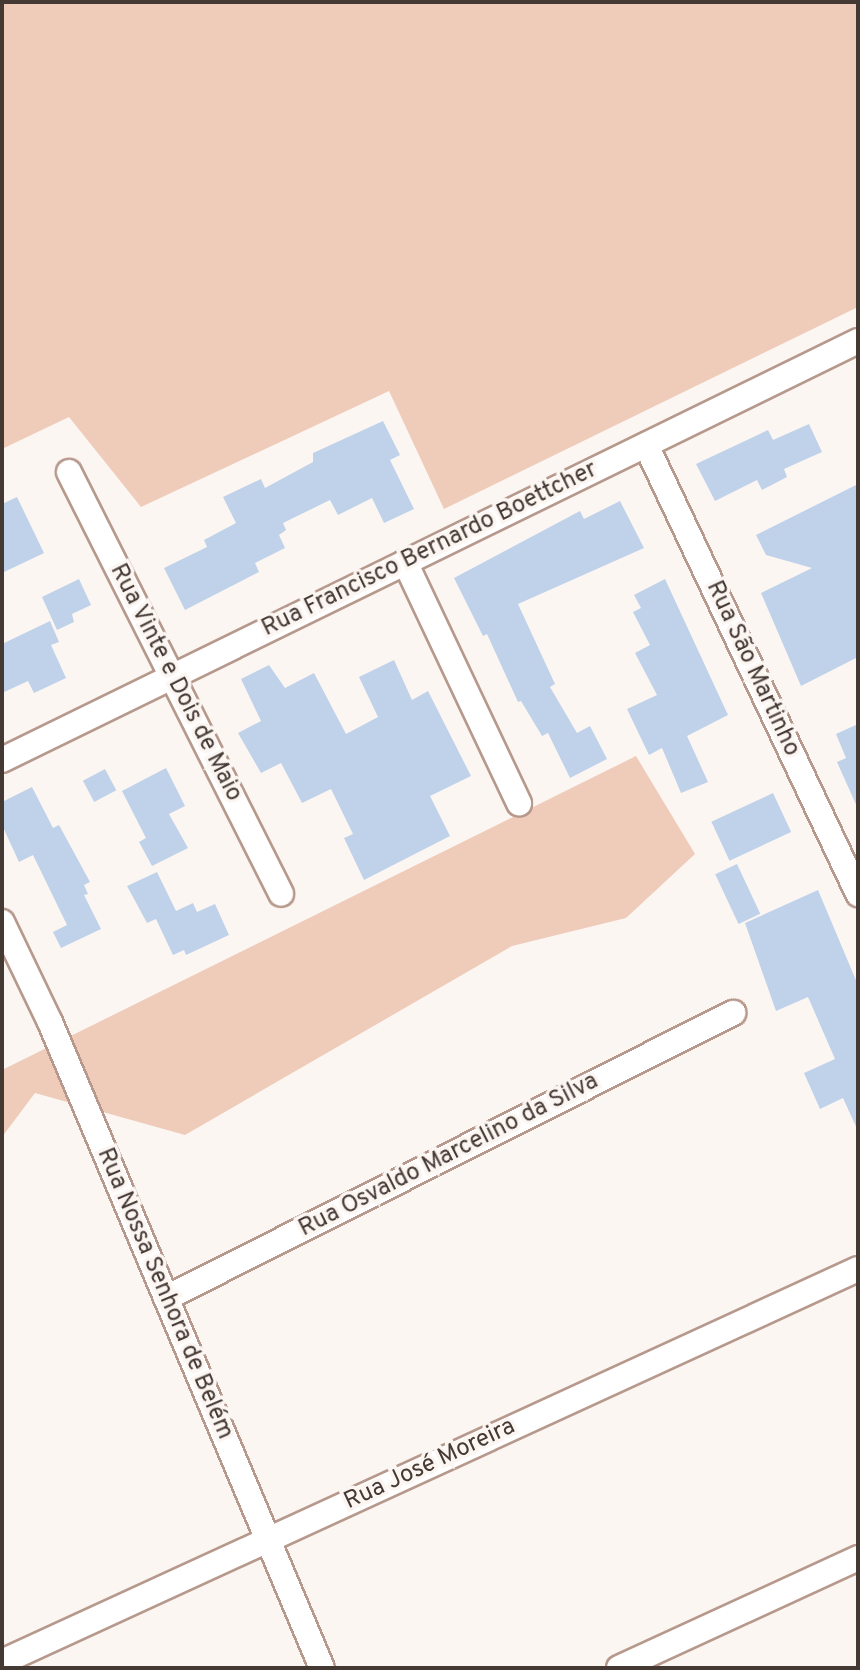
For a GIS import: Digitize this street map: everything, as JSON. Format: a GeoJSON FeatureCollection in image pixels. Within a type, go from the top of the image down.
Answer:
{"type":"FeatureCollection","features":[{"type":"Feature","properties":{"kind":"street","name":"Rua Francisco Bernardo Boettcher"},"geometry":{"type":"LineString","coordinates":[[2,760],[858,341]]}},
{"type":"Feature","properties":{"kind":"street","name":"Rua São Martinho"},"geometry":{"type":"LineString","coordinates":[[646,445],[855,881]]}},
{"type":"Feature","properties":{"kind":"street","name":"Rua Vinte e Dois de Maio"},"geometry":{"type":"LineString","coordinates":[[69,472],[281,894]]}},
{"type":"Feature","properties":{"kind":"street"},"geometry":{"type":"LineString","coordinates":[[405,562],[519,803]]}},
{"type":"Feature","properties":{"kind":"street","name":"Rua Nossa Senhora de Belém"},"geometry":{"type":"LineString","coordinates":[[2,922],[50,1022],[322,1668]]}},
{"type":"Feature","properties":{"kind":"street","name":"Rua Osvaldo Marcelino da Silva"},"geometry":{"type":"LineString","coordinates":[[166,1298],[733,1013]]}},
{"type":"Feature","properties":{"kind":"street","name":"Rua José Moreira"},"geometry":{"type":"LineString","coordinates":[[2,1662],[858,1269]]}},
{"type":"Feature","properties":{"kind":"street"},"geometry":{"type":"LineString","coordinates":[[619,1668],[858,1558]]}},
{"type":"Feature","properties":{"kind":"shaded area"},"geometry":{"type":"Polygon","coordinates":[[[2,2],[858,2],[858,307],[444,509],[389,391],[141,507],[69,417],[2,449],[2,2]]]}},
{"type":"Feature","properties":{"kind":"shaded area"},"geometry":{"type":"Polygon","coordinates":[[[636,756],[695,854],[626,918],[512,946],[185,1135],[35,1093],[2,1137],[2,1070],[636,756]]]}},
{"type":"Feature","properties":{"kind":"building"},"geometry":{"type":"Polygon","coordinates":[[[383,421],[400,455],[390,460],[414,509],[384,523],[372,498],[338,515],[330,500],[283,523],[286,530],[279,535],[285,548],[255,563],[259,572],[185,610],[164,568],[207,547],[204,540],[236,523],[223,497],[261,479],[265,488],[313,462],[313,453],[383,421]]]}},
{"type":"Feature","properties":{"kind":"building"},"geometry":{"type":"Polygon","coordinates":[[[809,424],[822,452],[784,469],[787,477],[762,490],[757,480],[715,501],[696,464],[768,430],[773,440],[809,424]]]}},
{"type":"Feature","properties":{"kind":"building"},"geometry":{"type":"Polygon","coordinates":[[[858,484],[858,657],[801,686],[761,593],[812,568],[766,555],[756,535],[858,484]]]}},
{"type":"Feature","properties":{"kind":"building"},"geometry":{"type":"Polygon","coordinates":[[[17,497],[44,553],[2,573],[2,504],[17,497]]]}},
{"type":"Feature","properties":{"kind":"building"},"geometry":{"type":"Polygon","coordinates":[[[620,501],[644,548],[518,604],[555,684],[550,687],[577,733],[590,726],[607,759],[570,778],[548,733],[542,736],[521,701],[518,702],[487,634],[483,636],[454,578],[580,511],[584,519],[620,501]]]}},
{"type":"Feature","properties":{"kind":"building"},"geometry":{"type":"Polygon","coordinates":[[[79,579],[91,605],[72,614],[74,622],[57,630],[42,597],[79,579]]]}},
{"type":"Feature","properties":{"kind":"building"},"geometry":{"type":"Polygon","coordinates":[[[665,579],[728,715],[687,736],[708,782],[681,793],[662,748],[649,755],[627,709],[657,695],[635,653],[650,645],[633,612],[641,608],[634,595],[665,579]]]}},
{"type":"Feature","properties":{"kind":"building"},"geometry":{"type":"Polygon","coordinates":[[[50,621],[59,642],[51,645],[66,678],[34,693],[28,681],[2,693],[2,644],[50,621]]]}},
{"type":"Feature","properties":{"kind":"building"},"geometry":{"type":"Polygon","coordinates":[[[394,660],[412,700],[428,691],[471,776],[430,796],[450,836],[364,880],[344,838],[353,834],[331,789],[302,803],[281,763],[261,773],[238,733],[261,721],[241,679],[269,665],[285,688],[314,673],[346,734],[378,717],[359,677],[394,660]]]}},
{"type":"Feature","properties":{"kind":"building"},"geometry":{"type":"Polygon","coordinates":[[[858,724],[858,809],[837,762],[846,758],[836,734],[858,724]]]}},
{"type":"Feature","properties":{"kind":"building"},"geometry":{"type":"Polygon","coordinates":[[[166,768],[185,806],[169,814],[188,848],[152,866],[139,842],[146,838],[122,791],[166,768]]]}},
{"type":"Feature","properties":{"kind":"building"},"geometry":{"type":"Polygon","coordinates":[[[105,769],[116,790],[94,802],[83,781],[105,769]]]}},
{"type":"Feature","properties":{"kind":"building"},"geometry":{"type":"Polygon","coordinates":[[[32,787],[53,828],[59,825],[90,882],[84,885],[88,894],[84,895],[101,929],[61,948],[53,932],[67,925],[33,855],[19,862],[2,825],[2,802],[32,787]]]}},
{"type":"Feature","properties":{"kind":"building"},"geometry":{"type":"Polygon","coordinates":[[[773,793],[791,832],[730,861],[711,822],[773,793]]]}},
{"type":"Feature","properties":{"kind":"building"},"geometry":{"type":"Polygon","coordinates":[[[737,864],[760,914],[738,924],[715,874],[737,864]]]}},
{"type":"Feature","properties":{"kind":"building"},"geometry":{"type":"Polygon","coordinates":[[[157,872],[176,911],[193,903],[197,912],[215,904],[229,935],[186,955],[184,950],[173,955],[156,919],[147,923],[127,886],[157,872]]]}},
{"type":"Feature","properties":{"kind":"building"},"geometry":{"type":"Polygon","coordinates":[[[818,890],[858,985],[858,1131],[843,1098],[820,1109],[804,1073],[835,1059],[808,997],[776,1011],[745,923],[818,890]]]}}]}
